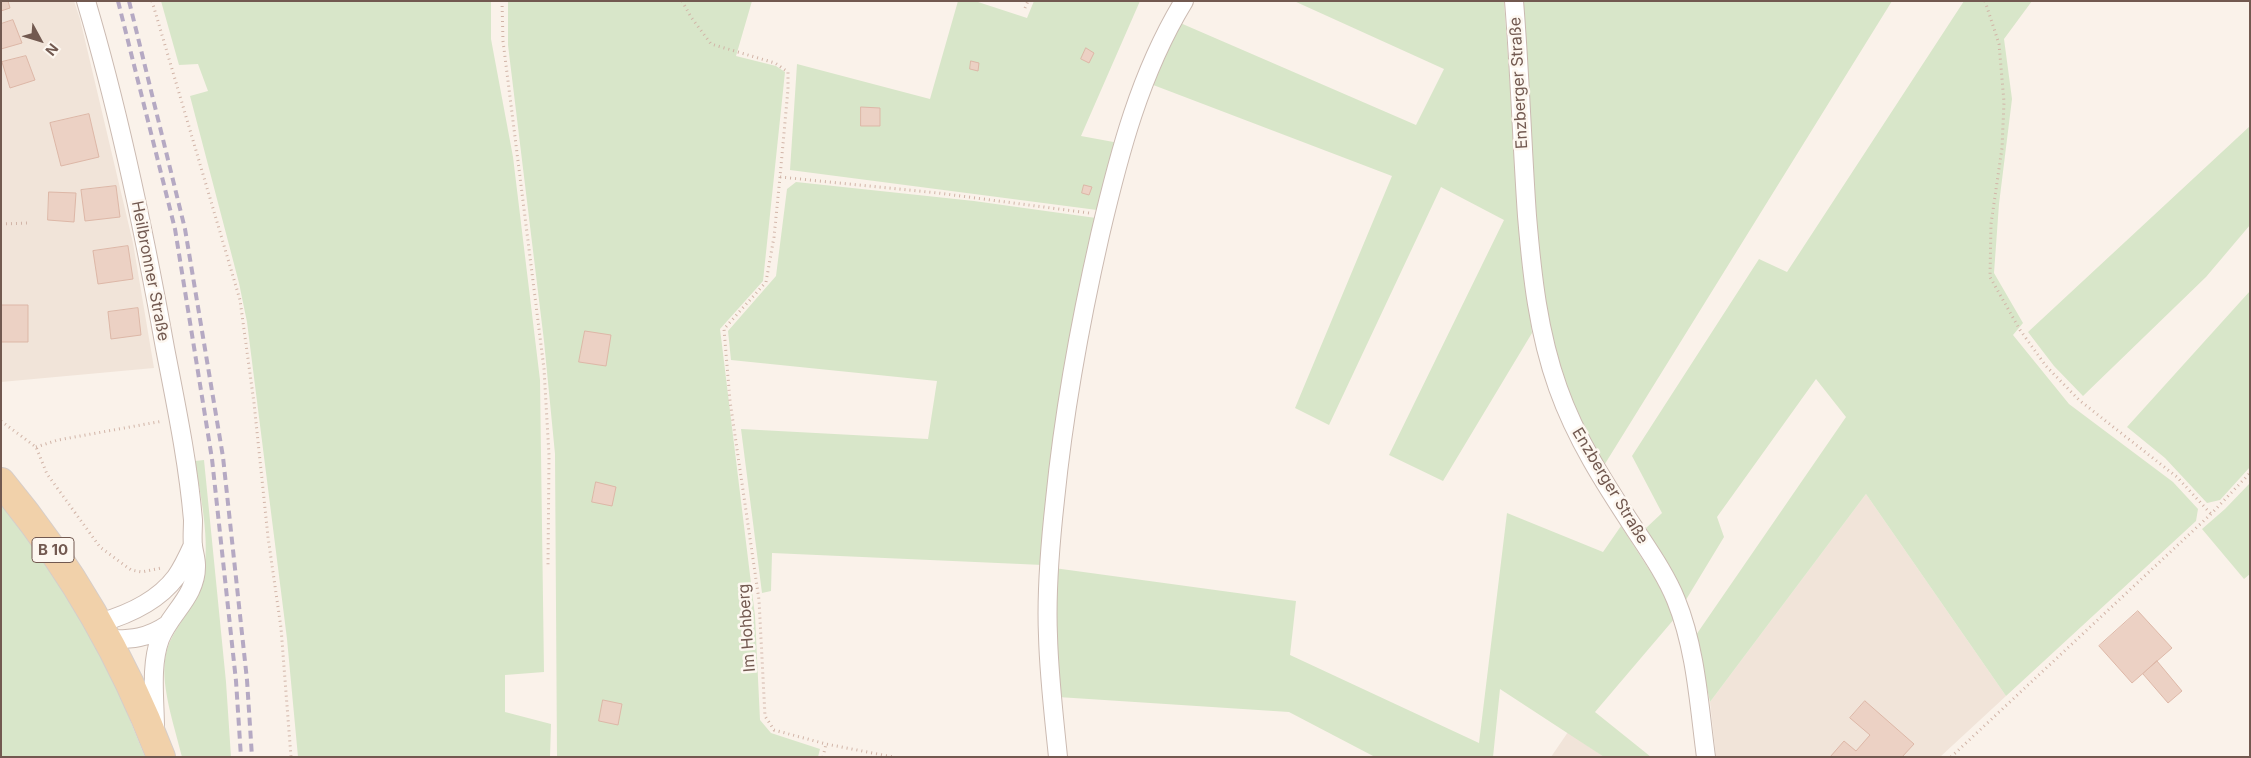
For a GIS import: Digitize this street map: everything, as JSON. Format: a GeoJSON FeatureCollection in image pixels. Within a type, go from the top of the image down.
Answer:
{"type":"FeatureCollection","features":[{"type":"Feature","properties":{"kind":"main road","name":"B 10"},"geometry":{"type":"LineString","coordinates":[[1,482],[63,563],[103,631]]}},
{"type":"Feature","properties":{"kind":"main road","name":"Heilbronner Straße"},"geometry":{"type":"LineString","coordinates":[[103,631],[134,691],[158,749]]}},
{"type":"Feature","properties":{"kind":"street","name":"Heilbronner Straße"},"geometry":{"type":"LineString","coordinates":[[86,1],[105,66],[146,242],[178,418],[193,521],[193,545],[196,566],[192,586],[183,605],[167,625],[160,639],[155,659],[158,749]]}},
{"type":"Feature","properties":{"kind":"street"},"geometry":{"type":"LineString","coordinates":[[1058,757],[1048,636],[1050,550],[1062,426],[1083,308],[1105,215],[1143,81],[1165,31],[1184,1]]}},
{"type":"Feature","properties":{"kind":"street","name":"Enzberger Straße"},"geometry":{"type":"LineString","coordinates":[[1514,1],[1529,235],[1539,323],[1545,347],[1558,389],[1582,442],[1602,479],[1663,574],[1676,599],[1690,649],[1706,757]]}},
{"type":"Feature","properties":{"kind":"street","name":"Heilbronner Straße"},"geometry":{"type":"LineString","coordinates":[[103,631],[161,592],[175,578],[193,545]]}},
{"type":"Feature","properties":{"kind":"street","name":"Heilbronner Straße"},"geometry":{"type":"LineString","coordinates":[[103,631],[142,638],[167,625]]}},
{"type":"Feature","properties":{"kind":"path"},"geometry":{"type":"LineString","coordinates":[[152,1],[240,300],[254,403],[268,537],[281,628],[291,757]]}},
{"type":"Feature","properties":{"kind":"path"},"geometry":{"type":"LineString","coordinates":[[502,1],[503,41],[544,369],[549,455],[548,565]]}},
{"type":"Feature","properties":{"kind":"path","name":"Im Hohberg"},"geometry":{"type":"LineString","coordinates":[[682,1],[691,18],[711,44],[775,63],[788,72],[774,237],[766,282],[724,329],[730,401],[759,600],[765,716],[774,730],[826,744],[893,757]]}},
{"type":"Feature","properties":{"kind":"path"},"geometry":{"type":"LineString","coordinates":[[1025,8],[1028,1]]}},
{"type":"Feature","properties":{"kind":"path"},"geometry":{"type":"LineString","coordinates":[[1985,1],[1999,44],[2004,102],[2002,148],[1990,224],[1990,277],[2020,330],[2046,366],[2079,400],[2177,477],[2211,514]]}},
{"type":"Feature","properties":{"kind":"path"},"geometry":{"type":"LineString","coordinates":[[780,177],[938,193],[1105,215]]}},
{"type":"Feature","properties":{"kind":"path"},"geometry":{"type":"LineString","coordinates":[[1,224],[29,223]]}},
{"type":"Feature","properties":{"kind":"path"},"geometry":{"type":"LineString","coordinates":[[36,447],[58,440],[178,418]]}},
{"type":"Feature","properties":{"kind":"path"},"geometry":{"type":"LineString","coordinates":[[1,421],[36,447],[47,474],[100,547],[131,570],[142,572],[169,566]]}},
{"type":"Feature","properties":{"kind":"path"},"geometry":{"type":"LineString","coordinates":[[1951,757],[2211,514],[2250,472]]}},
{"type":"Feature","properties":{"kind":"path"},"geometry":{"type":"LineString","coordinates":[[823,757],[826,744]]}},
{"type":"Feature","properties":{"kind":"shaded area"},"geometry":{"type":"Polygon","coordinates":[[[1,1],[74,1],[80,19],[133,243],[154,368],[1,382],[1,1]]]}},
{"type":"Feature","properties":{"kind":"shaded area"},"geometry":{"type":"Polygon","coordinates":[[[1866,494],[2006,696],[1940,757],[1716,757],[1710,702],[1866,494]]]}},
{"type":"Feature","properties":{"kind":"shaded area"},"geometry":{"type":"Polygon","coordinates":[[[1568,732],[1604,757],[1551,757],[1568,732]]]}},
{"type":"Feature","properties":{"kind":"green space"},"geometry":{"type":"Polygon","coordinates":[[[161,1],[491,1],[491,39],[513,157],[540,380],[544,672],[505,675],[505,712],[551,724],[550,757],[298,757],[287,639],[247,322],[239,283],[190,96],[208,91],[198,64],[179,65],[161,1]]]}},
{"type":"Feature","properties":{"kind":"green space"},"geometry":{"type":"Polygon","coordinates":[[[508,1],[752,1],[736,56],[776,66],[785,72],[763,281],[720,329],[755,616],[760,720],[771,733],[820,749],[818,757],[557,757],[555,454],[544,341],[508,45],[508,1]]]}},
{"type":"Feature","properties":{"kind":"green space"},"geometry":{"type":"Polygon","coordinates":[[[958,1],[975,1],[1027,18],[1034,1],[1140,1],[1081,136],[1119,143],[1097,210],[790,170],[797,64],[930,99],[958,1]]]}},
{"type":"Feature","properties":{"kind":"green space"},"geometry":{"type":"Polygon","coordinates":[[[1294,1],[1504,1],[1521,241],[1532,333],[1443,481],[1389,455],[1504,220],[1441,187],[1329,425],[1295,408],[1392,176],[1148,83],[1178,22],[1416,125],[1444,69],[1294,1]]]}},
{"type":"Feature","properties":{"kind":"green space"},"geometry":{"type":"Polygon","coordinates":[[[1519,1],[1892,1],[1603,467],[1561,380],[1542,304],[1519,1]]]}},
{"type":"Feature","properties":{"kind":"green space"},"geometry":{"type":"Polygon","coordinates":[[[1964,1],[2032,1],[2004,39],[2012,99],[1999,204],[1994,273],[2023,323],[2013,335],[2069,404],[2173,482],[2198,509],[2196,521],[2006,696],[1866,494],[1710,702],[1696,635],[1846,417],[1816,379],[1717,517],[1724,537],[1684,603],[1646,528],[1662,513],[1632,456],[1759,259],[1787,272],[1964,1]]]}},
{"type":"Feature","properties":{"kind":"green space"},"geometry":{"type":"Polygon","coordinates":[[[2250,126],[2250,225],[2206,277],[2083,396],[2054,366],[2028,332],[2250,126]]]}},
{"type":"Feature","properties":{"kind":"green space"},"geometry":{"type":"Polygon","coordinates":[[[796,182],[974,201],[1096,218],[1043,565],[772,553],[771,591],[762,593],[741,429],[928,439],[937,381],[731,360],[728,331],[776,276],[787,189],[796,182]]]}},
{"type":"Feature","properties":{"kind":"green space"},"geometry":{"type":"Polygon","coordinates":[[[2250,291],[2250,467],[2220,500],[2207,503],[2165,458],[2127,427],[2250,291]]]}},
{"type":"Feature","properties":{"kind":"green space"},"geometry":{"type":"Polygon","coordinates":[[[204,460],[226,682],[231,757],[182,757],[169,708],[165,683],[165,660],[170,641],[196,598],[204,574],[206,558],[205,525],[195,461],[204,460]]]}},
{"type":"Feature","properties":{"kind":"green space"},"geometry":{"type":"Polygon","coordinates":[[[2250,483],[2250,574],[2244,579],[2202,529],[2250,483]]]}},
{"type":"Feature","properties":{"kind":"green space"},"geometry":{"type":"Polygon","coordinates":[[[1,496],[57,577],[115,683],[145,757],[1,757],[1,496]]]}},
{"type":"Feature","properties":{"kind":"green space"},"geometry":{"type":"Polygon","coordinates":[[[1507,513],[1603,552],[1621,526],[1656,580],[1675,618],[1595,712],[1651,757],[1604,757],[1500,689],[1493,757],[1375,757],[1289,712],[1058,697],[1054,568],[1296,601],[1290,655],[1479,743],[1507,513]]]}},
{"type":"Feature","properties":{"kind":"building"},"geometry":{"type":"Polygon","coordinates":[[[1,1],[8,1],[10,8],[1,11],[1,1]]]}},
{"type":"Feature","properties":{"kind":"building"},"geometry":{"type":"Polygon","coordinates":[[[13,20],[22,43],[1,49],[1,24],[13,20]]]}},
{"type":"Feature","properties":{"kind":"building"},"geometry":{"type":"Polygon","coordinates":[[[1086,48],[1094,53],[1089,63],[1081,59],[1086,48]]]}},
{"type":"Feature","properties":{"kind":"building"},"geometry":{"type":"Polygon","coordinates":[[[26,56],[35,80],[10,88],[2,62],[26,56]]]}},
{"type":"Feature","properties":{"kind":"building"},"geometry":{"type":"Polygon","coordinates":[[[971,61],[979,63],[978,71],[970,69],[971,61]]]}},
{"type":"Feature","properties":{"kind":"building"},"geometry":{"type":"Polygon","coordinates":[[[861,107],[880,108],[880,126],[861,126],[861,107]]]}},
{"type":"Feature","properties":{"kind":"building"},"geometry":{"type":"Polygon","coordinates":[[[89,114],[99,157],[61,166],[50,123],[89,114]]]}},
{"type":"Feature","properties":{"kind":"building"},"geometry":{"type":"Polygon","coordinates":[[[1084,185],[1092,187],[1089,195],[1082,193],[1084,185]]]}},
{"type":"Feature","properties":{"kind":"building"},"geometry":{"type":"Polygon","coordinates":[[[116,186],[120,217],[85,221],[81,190],[116,186]]]}},
{"type":"Feature","properties":{"kind":"building"},"geometry":{"type":"Polygon","coordinates":[[[49,192],[76,193],[74,222],[48,220],[49,192]]]}},
{"type":"Feature","properties":{"kind":"building"},"geometry":{"type":"Polygon","coordinates":[[[128,246],[133,279],[98,284],[93,251],[128,246]]]}},
{"type":"Feature","properties":{"kind":"building"},"geometry":{"type":"Polygon","coordinates":[[[1,305],[28,305],[28,342],[1,342],[1,305]]]}},
{"type":"Feature","properties":{"kind":"building"},"geometry":{"type":"Polygon","coordinates":[[[138,308],[141,335],[111,339],[108,312],[138,308]]]}},
{"type":"Feature","properties":{"kind":"building"},"geometry":{"type":"Polygon","coordinates":[[[585,331],[611,335],[606,366],[579,362],[585,331]]]}},
{"type":"Feature","properties":{"kind":"building"},"geometry":{"type":"Polygon","coordinates":[[[596,482],[616,487],[612,506],[592,502],[596,482]]]}},
{"type":"Feature","properties":{"kind":"building"},"geometry":{"type":"Polygon","coordinates":[[[2138,611],[2172,648],[2132,683],[2099,646],[2138,611]]]}},
{"type":"Feature","properties":{"kind":"building"},"geometry":{"type":"Polygon","coordinates":[[[2157,661],[2182,691],[2168,703],[2143,674],[2157,661]]]}},
{"type":"Feature","properties":{"kind":"building"},"geometry":{"type":"Polygon","coordinates":[[[603,700],[622,704],[618,725],[599,721],[603,700]]]}},
{"type":"Feature","properties":{"kind":"building"},"geometry":{"type":"Polygon","coordinates":[[[1865,701],[1914,744],[1902,757],[1830,757],[1844,741],[1856,751],[1870,735],[1850,718],[1865,701]]]}},
{"type":"Feature","properties":{"kind":"railway"},"geometry":{"type":"LineString","coordinates":[[118,1],[175,229],[212,459],[236,681],[241,757]]}},
{"type":"Feature","properties":{"kind":"railway"},"geometry":{"type":"LineString","coordinates":[[129,1],[185,229],[223,457],[247,680],[252,757]]}}]}
